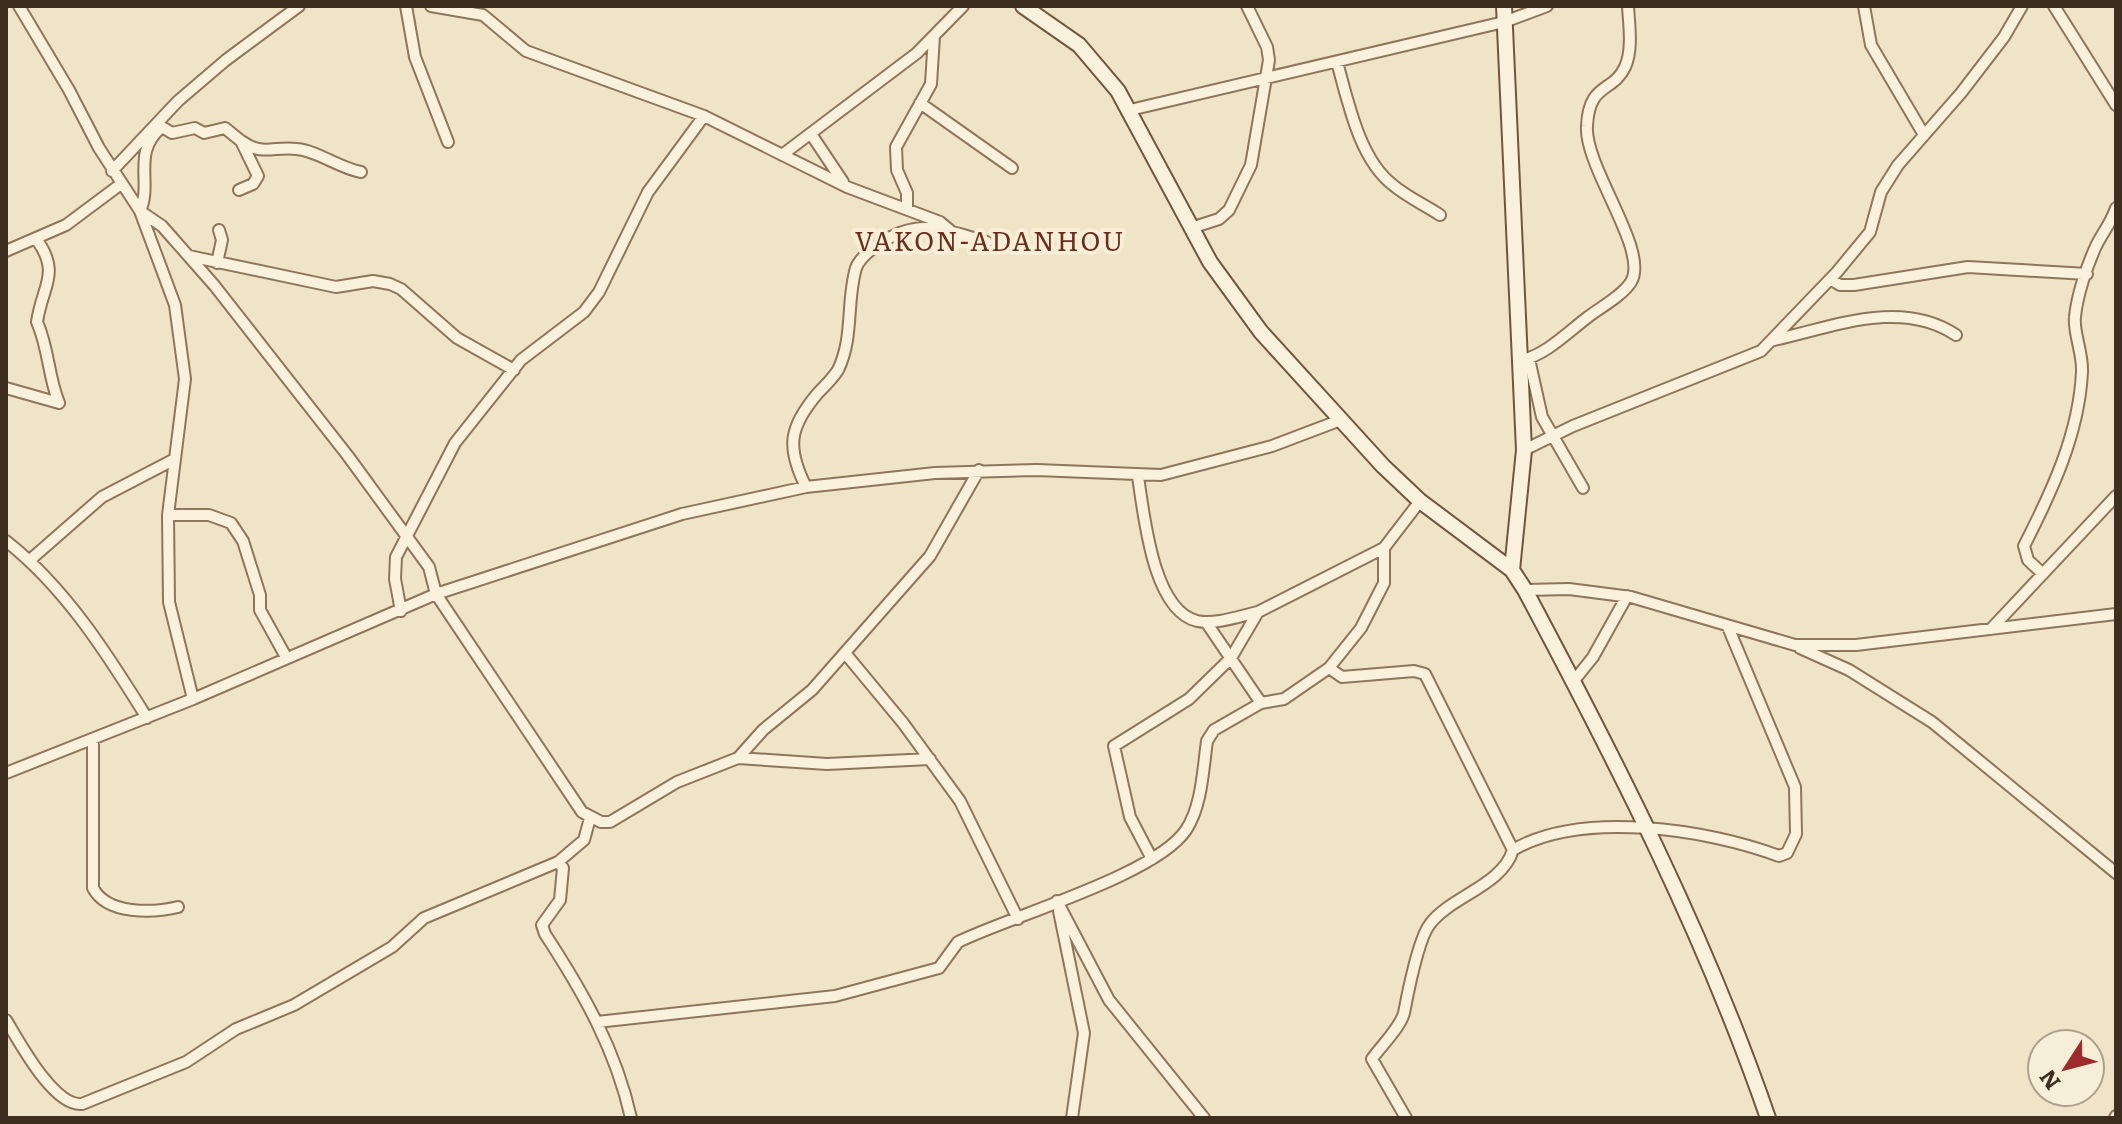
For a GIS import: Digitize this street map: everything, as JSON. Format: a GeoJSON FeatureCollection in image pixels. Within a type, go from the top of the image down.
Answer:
{"type":"FeatureCollection","features":[{"type":"Feature","properties":{"kind":"main road"},"geometry":{"type":"LineString","coordinates":[[1023,6],[1079,45],[1099,65],[1130,110],[1191,228],[1230,291],[1338,421],[1420,501],[1512,570],[1573,682],[1711,970],[1768,1118]]}},
{"type":"Feature","properties":{"kind":"main road"},"geometry":{"type":"LineString","coordinates":[[1504,6],[1525,359],[1524,450],[1512,570]]}},
{"type":"Feature","properties":{"kind":"street"},"geometry":{"type":"LineString","coordinates":[[19,6],[112,171],[140,211],[175,305],[184,351],[185,379],[168,515],[169,602],[193,699]]}},
{"type":"Feature","properties":{"kind":"street"},"geometry":{"type":"LineString","coordinates":[[112,171],[178,101],[226,60],[299,6]]}},
{"type":"Feature","properties":{"kind":"street"},"geometry":{"type":"LineString","coordinates":[[406,6],[415,57],[448,142]]}},
{"type":"Feature","properties":{"kind":"street"},"geometry":{"type":"LineString","coordinates":[[431,6],[483,15],[526,51],[704,116],[847,187],[940,222],[952,232]]}},
{"type":"Feature","properties":{"kind":"street"},"geometry":{"type":"LineString","coordinates":[[782,155],[917,53],[963,6]]}},
{"type":"Feature","properties":{"kind":"street"},"geometry":{"type":"LineString","coordinates":[[1191,228],[1219,219],[1229,210],[1251,165],[1267,47],[1247,6]]}},
{"type":"Feature","properties":{"kind":"street"},"geometry":{"type":"LineString","coordinates":[[1130,110],[1504,22],[1547,6]]}},
{"type":"Feature","properties":{"kind":"street"},"geometry":{"type":"LineString","coordinates":[[1583,488],[1552,437],[1538,405],[1525,359],[1629,286],[1635,274],[1628,239],[1613,211],[1586,131],[1593,96],[1625,67],[1630,33],[1628,6]]}},
{"type":"Feature","properties":{"kind":"street"},"geometry":{"type":"LineString","coordinates":[[1864,6],[1871,45],[1924,135]]}},
{"type":"Feature","properties":{"kind":"street"},"geometry":{"type":"LineString","coordinates":[[1524,450],[1744,359],[1772,341],[1870,232],[1881,192],[2004,37],[2022,6]]}},
{"type":"Feature","properties":{"kind":"street"},"geometry":{"type":"LineString","coordinates":[[2054,6],[2116,105]]}},
{"type":"Feature","properties":{"kind":"street"},"geometry":{"type":"LineString","coordinates":[[907,209],[907,193],[897,170],[896,147],[931,84],[934,36]]}},
{"type":"Feature","properties":{"kind":"street"},"geometry":{"type":"LineString","coordinates":[[1337,62],[1358,129],[1378,170],[1392,185],[1440,215]]}},
{"type":"Feature","properties":{"kind":"street"},"geometry":{"type":"LineString","coordinates":[[920,103],[1012,168]]}},
{"type":"Feature","properties":{"kind":"street"},"geometry":{"type":"LineString","coordinates":[[401,611],[396,557],[455,443],[514,370],[584,312],[599,292],[648,192],[704,116]]}},
{"type":"Feature","properties":{"kind":"street"},"geometry":{"type":"LineString","coordinates":[[140,211],[144,202],[142,191],[147,143],[162,127],[172,133],[195,128],[204,133],[225,128],[241,141],[263,152],[298,148],[341,168],[361,172]]}},
{"type":"Feature","properties":{"kind":"street"},"geometry":{"type":"LineString","coordinates":[[811,134],[847,187]]}},
{"type":"Feature","properties":{"kind":"street"},"geometry":{"type":"LineString","coordinates":[[239,190],[253,184],[258,176],[241,141]]}},
{"type":"Feature","properties":{"kind":"street"},"geometry":{"type":"LineString","coordinates":[[6,251],[66,225],[121,184]]}},
{"type":"Feature","properties":{"kind":"street"},"geometry":{"type":"LineString","coordinates":[[2043,574],[2028,560],[2024,546],[2048,499],[2078,417],[2081,342],[2074,318],[2087,274],[2116,208]]}},
{"type":"Feature","properties":{"kind":"street"},"geometry":{"type":"LineString","coordinates":[[140,211],[162,226],[189,256],[348,456],[429,567],[436,594],[582,812],[590,818],[610,822],[677,782],[738,758],[827,764],[930,759]]}},
{"type":"Feature","properties":{"kind":"street"},"geometry":{"type":"LineString","coordinates":[[806,487],[795,466],[792,442],[797,421],[837,372],[849,340],[857,264],[870,250],[901,230],[912,227],[952,232],[987,242]]}},
{"type":"Feature","properties":{"kind":"street"},"geometry":{"type":"LineString","coordinates":[[217,263],[222,240],[219,230]]}},
{"type":"Feature","properties":{"kind":"street"},"geometry":{"type":"LineString","coordinates":[[6,388],[59,403],[50,374],[48,350],[37,322],[49,289],[50,258],[37,240]]}},
{"type":"Feature","properties":{"kind":"street"},"geometry":{"type":"LineString","coordinates":[[189,256],[336,287],[373,281],[390,284],[401,289],[464,343],[514,370]]}},
{"type":"Feature","properties":{"kind":"street"},"geometry":{"type":"LineString","coordinates":[[1830,279],[1840,285],[1854,285],[1968,267],[2087,274]]}},
{"type":"Feature","properties":{"kind":"street"},"geometry":{"type":"LineString","coordinates":[[1772,341],[1880,317],[1926,319],[1956,335]]}},
{"type":"Feature","properties":{"kind":"street"},"geometry":{"type":"LineString","coordinates":[[6,773],[193,699],[436,594],[682,514],[806,487],[979,470],[1138,477],[1210,465],[1299,438],[1338,421]]}},
{"type":"Feature","properties":{"kind":"street"},"geometry":{"type":"LineString","coordinates":[[30,560],[102,497],[173,460]]}},
{"type":"Feature","properties":{"kind":"street"},"geometry":{"type":"LineString","coordinates":[[738,758],[763,730],[812,690],[930,556],[979,470]]}},
{"type":"Feature","properties":{"kind":"street"},"geometry":{"type":"LineString","coordinates":[[1138,477],[1150,556],[1164,589],[1192,620],[1206,622],[1258,612],[1384,548],[1420,501]]}},
{"type":"Feature","properties":{"kind":"street"},"geometry":{"type":"LineString","coordinates":[[1991,629],[2116,496]]}},
{"type":"Feature","properties":{"kind":"street"},"geometry":{"type":"LineString","coordinates":[[168,515],[209,515],[231,523],[243,541],[260,595],[260,610],[286,657]]}},
{"type":"Feature","properties":{"kind":"street"},"geometry":{"type":"LineString","coordinates":[[6,541],[30,560],[93,635],[147,718]]}},
{"type":"Feature","properties":{"kind":"street"},"geometry":{"type":"LineString","coordinates":[[597,1022],[835,996],[939,968],[958,942],[1018,919],[1152,859],[1179,838],[1192,819],[1207,741],[1214,730],[1261,703],[1284,699],[1329,668],[1361,628],[1384,583],[1384,548]]}},
{"type":"Feature","properties":{"kind":"street"},"geometry":{"type":"LineString","coordinates":[[1525,590],[1569,589],[1627,596],[1795,645],[1849,670],[1932,722],[2116,873]]}},
{"type":"Feature","properties":{"kind":"street"},"geometry":{"type":"LineString","coordinates":[[1573,682],[1593,657],[1627,596]]}},
{"type":"Feature","properties":{"kind":"street"},"geometry":{"type":"LineString","coordinates":[[1152,859],[1130,817],[1114,746],[1189,699],[1231,658],[1258,612]]}},
{"type":"Feature","properties":{"kind":"street"},"geometry":{"type":"LineString","coordinates":[[1795,645],[1856,645],[2116,614]]}},
{"type":"Feature","properties":{"kind":"street"},"geometry":{"type":"LineString","coordinates":[[1206,622],[1261,703]]}},
{"type":"Feature","properties":{"kind":"street"},"geometry":{"type":"LineString","coordinates":[[1406,1118],[1372,1059],[1403,1016],[1405,998],[1430,922],[1484,884],[1507,862],[1513,850],[1531,839],[1570,831],[1676,831],[1779,856],[1793,846],[1795,787],[1728,627]]}},
{"type":"Feature","properties":{"kind":"street"},"geometry":{"type":"LineString","coordinates":[[845,653],[930,759],[970,818],[1018,919]]}},
{"type":"Feature","properties":{"kind":"street"},"geometry":{"type":"LineString","coordinates":[[1329,668],[1342,677],[1414,671],[1425,674],[1513,850]]}},
{"type":"Feature","properties":{"kind":"street"},"geometry":{"type":"LineString","coordinates":[[93,739],[93,888],[97,896],[143,912],[178,907]]}},
{"type":"Feature","properties":{"kind":"street"},"geometry":{"type":"LineString","coordinates":[[6,1020],[51,1087],[66,1102],[82,1104],[186,1062],[236,1029],[294,1005],[392,947],[424,918],[558,862],[584,840],[590,818]]}},
{"type":"Feature","properties":{"kind":"street"},"geometry":{"type":"LineString","coordinates":[[558,862],[563,868],[560,900],[542,925],[597,1022],[622,1077],[631,1118]]}},
{"type":"Feature","properties":{"kind":"street"},"geometry":{"type":"LineString","coordinates":[[1057,901],[1084,1033],[1072,1118]]}},
{"type":"Feature","properties":{"kind":"street"},"geometry":{"type":"LineString","coordinates":[[1057,901],[1109,1000],[1204,1118]]}},
{"type":"Feature","properties":{"kind":"district","name":"VAKON-ADANHOU"},"geometry":{"type":"Point","coordinates":[990,239]}}]}
